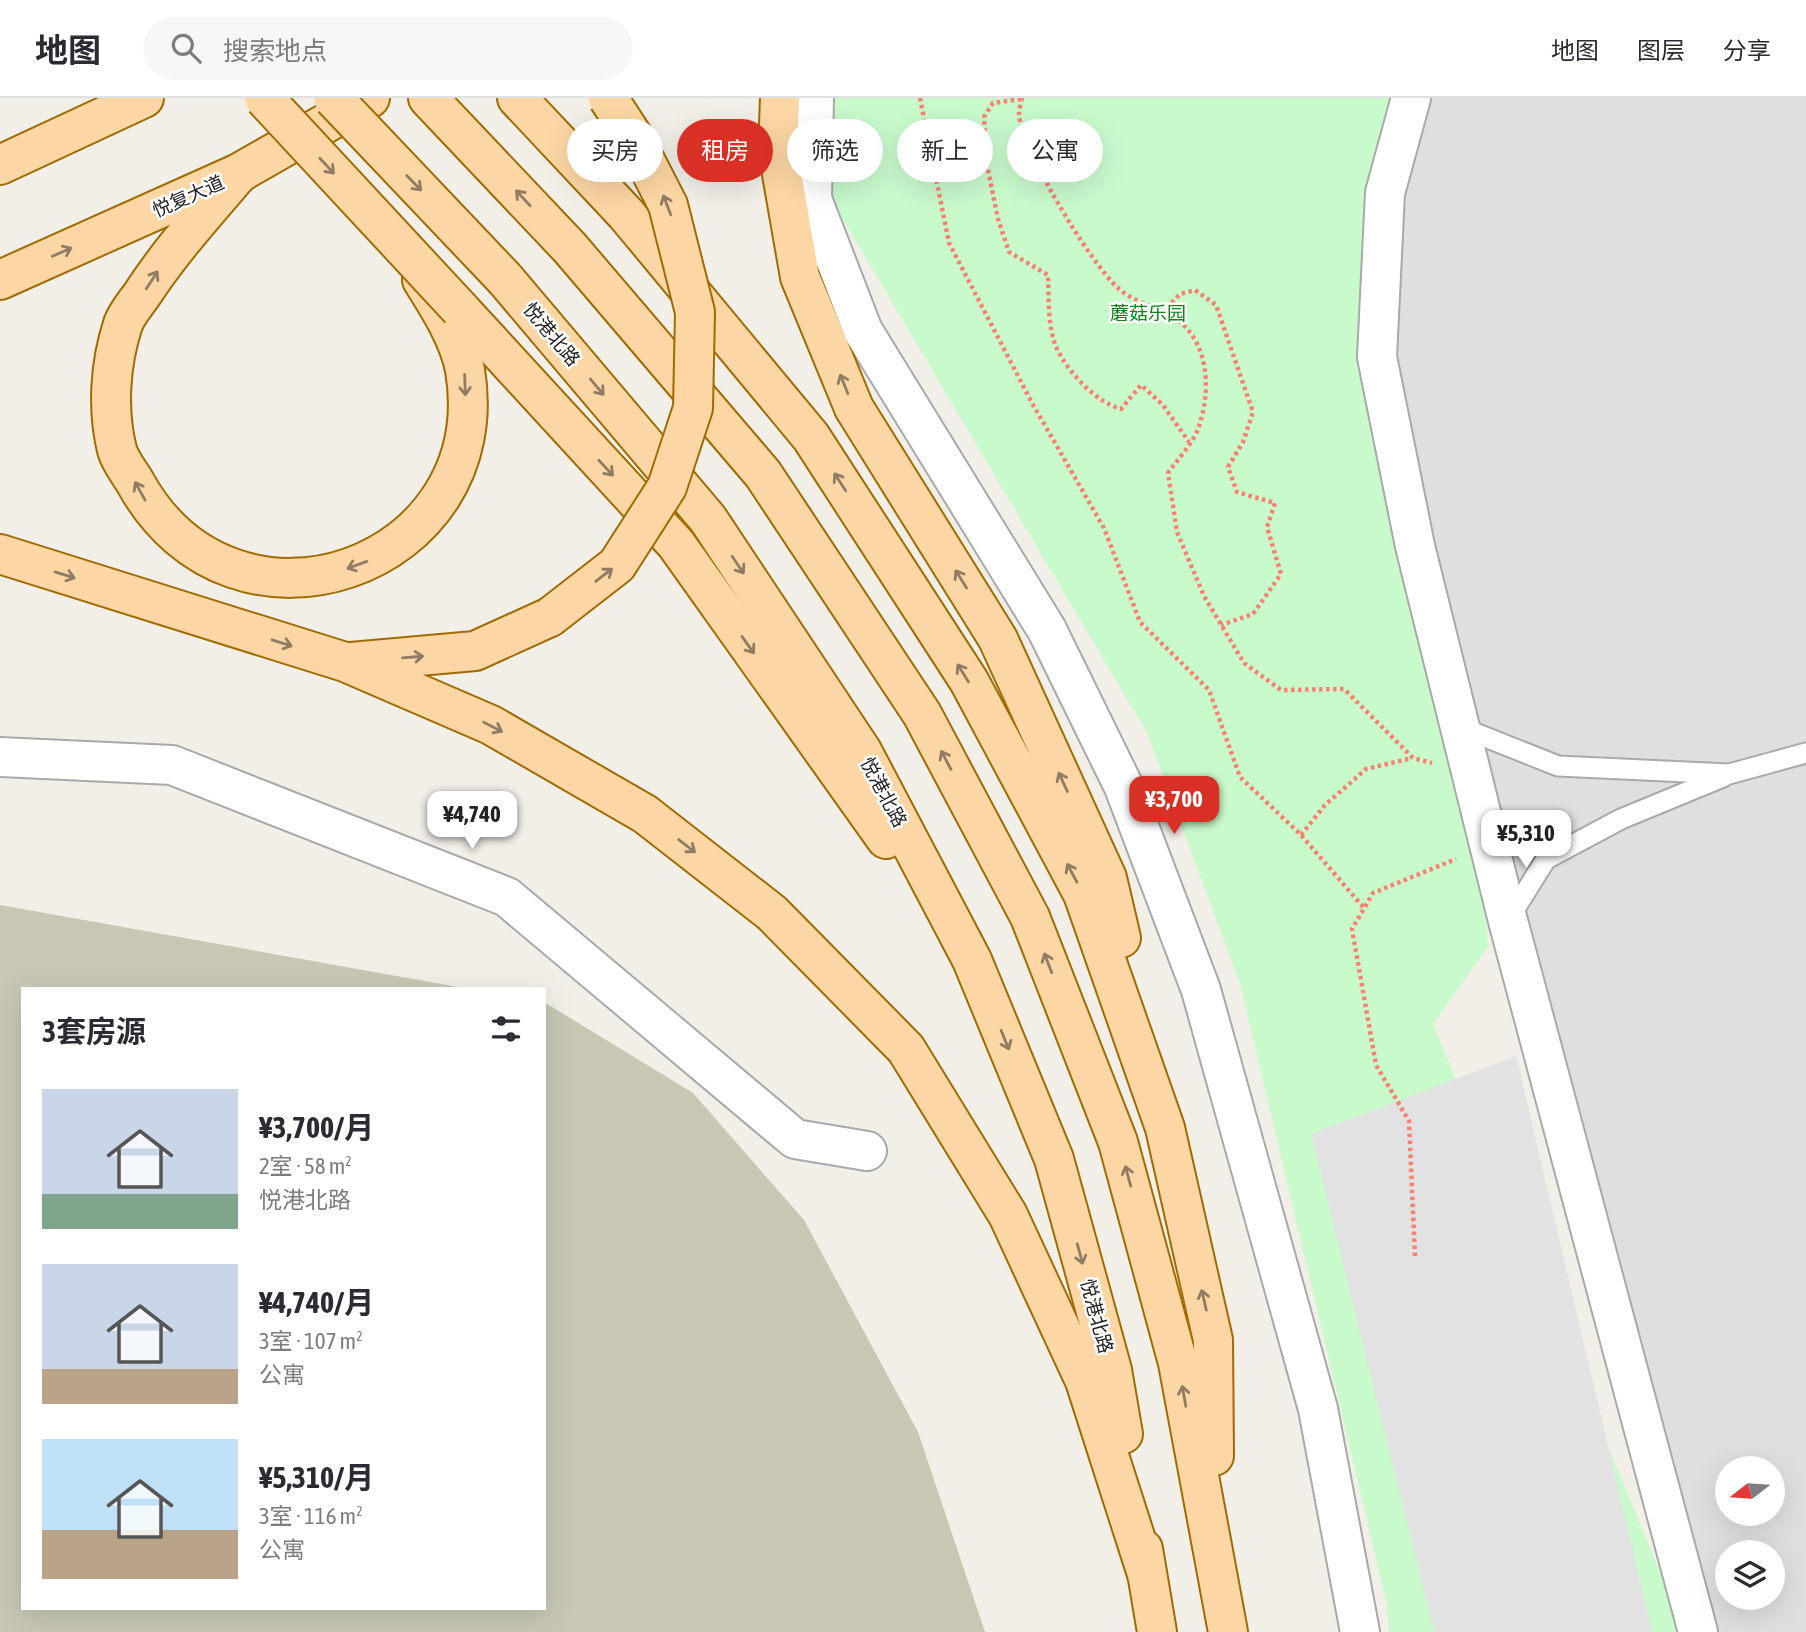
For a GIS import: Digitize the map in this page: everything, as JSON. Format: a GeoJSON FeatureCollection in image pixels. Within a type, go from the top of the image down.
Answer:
{"type":"FeatureCollection","features":[{"type":"Feature","properties":{"kind":"main road"},"geometry":{"type":"LineString","coordinates":[[0,136],[127,98]]}},
{"type":"Feature","properties":{"kind":"main road"},"geometry":{"type":"LineString","coordinates":[[0,165],[144,98]]}},
{"type":"Feature","properties":{"kind":"main road"},"geometry":{"type":"LineString","coordinates":[[264,98],[402,247],[453,314],[676,544],[972,960]]}},
{"type":"Feature","properties":{"kind":"main road","name":"悦港北路"},"geometry":{"type":"LineString","coordinates":[[333,98],[505,279],[708,519],[862,751],[972,960],[1054,1159],[1112,1370],[1157,1632]]}},
{"type":"Feature","properties":{"kind":"main road","name":"悦复大道"},"geometry":{"type":"LineString","coordinates":[[0,280],[239,173],[370,98]]}},
{"type":"Feature","properties":{"kind":"main road"},"geometry":{"type":"LineString","coordinates":[[428,98],[570,248],[763,474],[922,715],[1030,917],[1118,1142],[1178,1363],[1227,1632]]}},
{"type":"Feature","properties":{"kind":"main road"},"geometry":{"type":"LineString","coordinates":[[517,98],[626,214],[811,437],[969,681],[1083,894],[1165,1128]]}},
{"type":"Feature","properties":{"kind":"main road"},"geometry":{"type":"LineString","coordinates":[[345,663],[475,651],[550,617],[617,565],[667,487],[693,408],[695,312],[668,205],[632,135],[608,98]]}},
{"type":"Feature","properties":{"kind":"main road"},"geometry":{"type":"LineString","coordinates":[[780,98],[778,151],[800,277],[854,408],[998,639],[1107,878],[1213,1340],[1215,1563]]}},
{"type":"Feature","properties":{"kind":"main road"},"geometry":{"type":"LineString","coordinates":[[239,173],[162,264],[124,322],[110,384],[118,451],[123,462],[152,513],[205,558],[260,576],[314,579],[365,564],[414,531],[449,484],[467,427],[465,369],[453,314]]}},
{"type":"Feature","properties":{"kind":"main road"},"geometry":{"type":"LineString","coordinates":[[0,555],[345,663],[491,725],[645,814],[772,913],[906,1049],[1008,1214],[1085,1381],[1147,1574]]}},
{"type":"Feature","properties":{"kind":"street"},"geometry":{"type":"LineString","coordinates":[[814,98],[812,199],[863,331],[1046,629],[1124,787],[1201,990],[1318,1409],[1360,1632]]}},
{"type":"Feature","properties":{"kind":"street"},"geometry":{"type":"LineString","coordinates":[[1411,98],[1384,193],[1377,357],[1415,546],[1489,846],[1698,1632]]}},
{"type":"Feature","properties":{"kind":"street"},"geometry":{"type":"LineString","coordinates":[[0,757],[172,765],[507,897],[795,1139],[867,1151]]}},
{"type":"Feature","properties":{"kind":"lane"},"geometry":{"type":"LineString","coordinates":[[1460,727],[1558,766],[1729,774]]}},
{"type":"Feature","properties":{"kind":"lane"},"geometry":{"type":"LineString","coordinates":[[1508,921],[1546,859],[1621,819],[1729,774],[1806,753]]}},
{"type":"Feature","properties":{"kind":"path"},"geometry":{"type":"LineString","coordinates":[[920,98],[950,243],[1032,403],[1104,528],[1140,622],[1209,690],[1240,777],[1301,835],[1364,908]]}},
{"type":"Feature","properties":{"kind":"path"},"geometry":{"type":"LineString","coordinates":[[1189,442],[1163,405],[1141,385],[1121,409],[1108,405],[1082,383],[1057,350],[1049,313],[1048,275],[1009,252],[998,219],[986,160],[984,117],[993,103],[1022,98],[1019,114],[1028,143],[1065,214],[1118,288],[1177,320],[1196,339],[1206,375],[1198,429],[1168,473],[1177,532],[1204,596],[1244,663],[1281,690],[1344,689],[1413,758]]}},
{"type":"Feature","properties":{"kind":"path"},"geometry":{"type":"LineString","coordinates":[[1162,313],[1180,294],[1195,290],[1216,305],[1254,412],[1243,442],[1228,467],[1237,492],[1275,503],[1268,527],[1281,574],[1253,614],[1220,625]]}},
{"type":"Feature","properties":{"kind":"path"},"geometry":{"type":"LineString","coordinates":[[1301,835],[1325,805],[1366,769],[1413,758],[1439,765],[1469,765]]}},
{"type":"Feature","properties":{"kind":"path"},"geometry":{"type":"LineString","coordinates":[[1415,1256],[1409,1121],[1376,1065],[1352,929],[1373,893],[1489,846]]}},
{"type":"Feature","properties":{"kind":"shaded area"},"geometry":{"type":"Polygon","coordinates":[[[1428,98],[1806,98],[1806,1632],[1719,1632],[1514,876],[1389,391],[1408,173],[1428,98]]]}},
{"type":"Feature","properties":{"kind":"shaded area"},"geometry":{"type":"Polygon","coordinates":[[[0,905],[458,987],[21,987],[21,1610],[546,1610],[546,1003],[693,1093],[804,1220],[918,1432],[985,1632],[0,1632],[0,905]]]}},
{"type":"Feature","properties":{"kind":"shaded area"},"geometry":{"type":"Polygon","coordinates":[[[1516,1056],[1652,1632],[1434,1632],[1311,1134],[1516,1056]]]}},
{"type":"Feature","properties":{"kind":"green space","name":"蘑菇乐园"},"geometry":{"type":"Polygon","coordinates":[[[822,98],[1391,98],[1362,241],[1363,376],[1482,876],[1488,947],[1433,1024],[1675,1608],[1680,1632],[1389,1632],[1387,1605],[1240,984],[1147,733],[835,206],[832,182],[883,182],[883,119],[825,119],[822,98]]]}}]}
